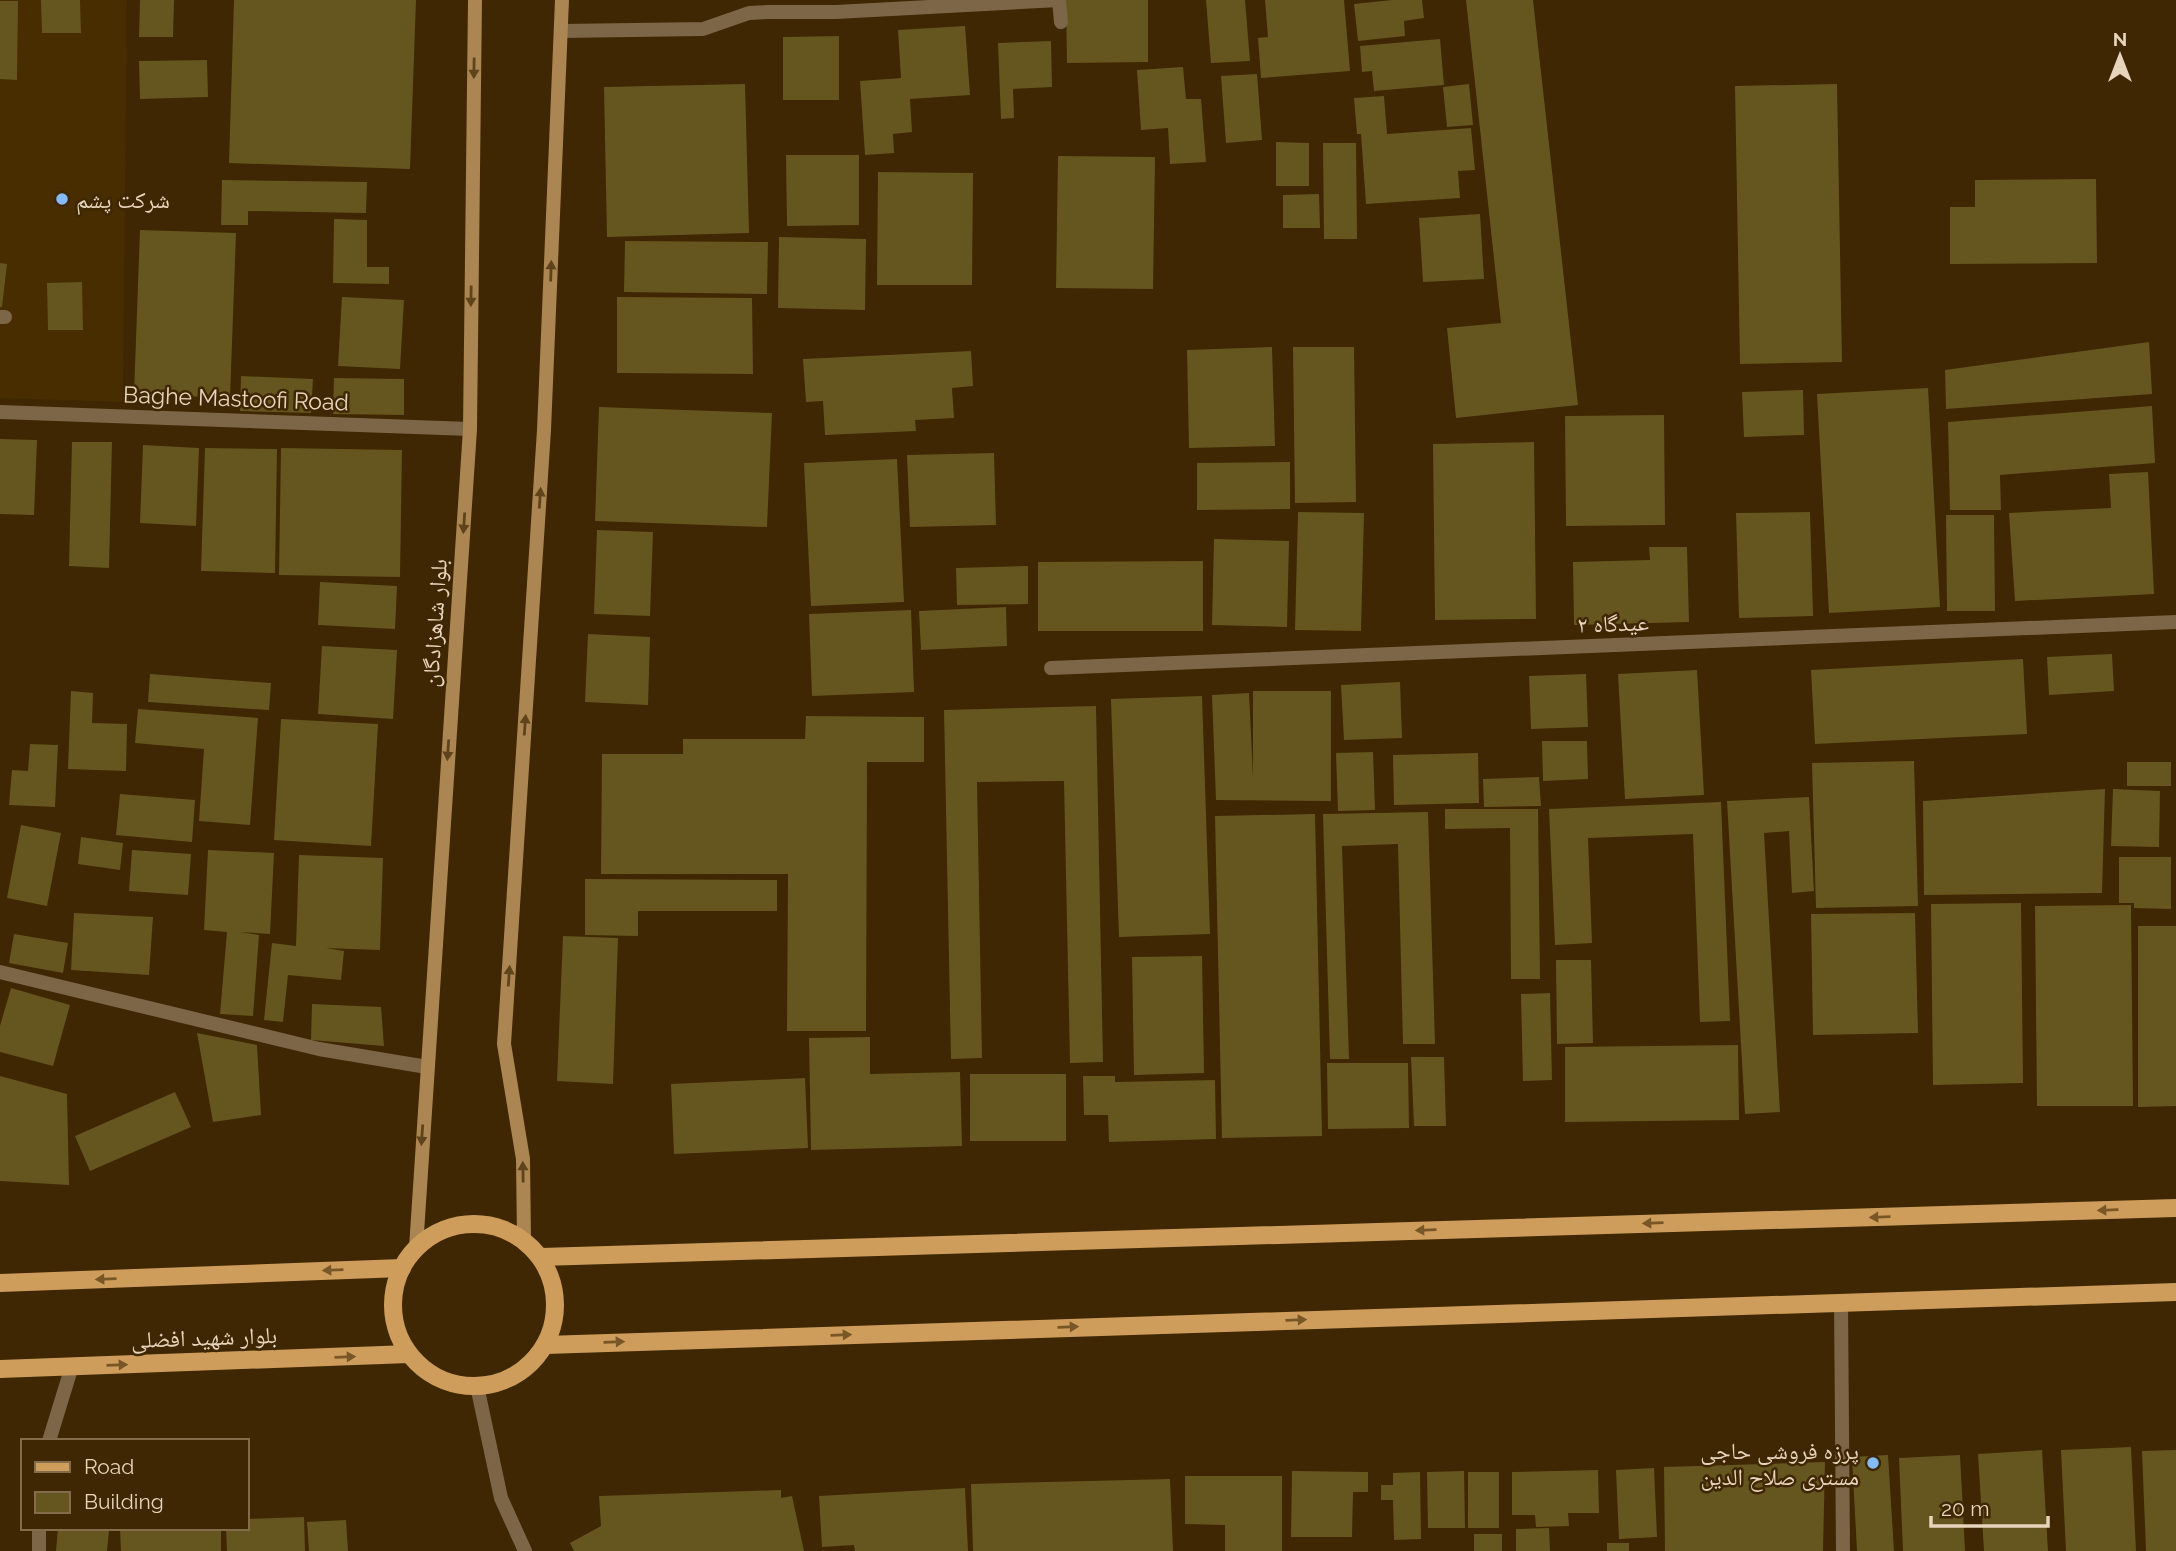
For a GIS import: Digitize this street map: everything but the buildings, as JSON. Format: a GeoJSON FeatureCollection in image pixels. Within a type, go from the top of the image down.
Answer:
{"type":"FeatureCollection","features":[{"type":"Feature","properties":{"kind":"main road","name":"بلوار شاهزادگان"},"geometry":{"type":"LineString","coordinates":[[416,1248],[470,429],[475,0]]}},
{"type":"Feature","properties":{"kind":"main road"},"geometry":{"type":"LineString","coordinates":[[524,1240],[523,1159],[504,1044],[544,430],[562,0]]}},
{"type":"Feature","properties":{"kind":"main road"},"geometry":{"type":"LineString","coordinates":[[541,1257],[2176,1208]]}},
{"type":"Feature","properties":{"kind":"main road"},"geometry":{"type":"LineString","coordinates":[[481,1223],[504,1229],[524,1240],[541,1257],[551,1278],[556,1300],[554,1323],[545,1345],[528,1366],[505,1380],[477,1386],[452,1383],[428,1372],[409,1354],[398,1334],[393,1312],[394,1289],[402,1268],[416,1248],[435,1234],[457,1225],[481,1223]]}},
{"type":"Feature","properties":{"kind":"main road"},"geometry":{"type":"LineString","coordinates":[[0,1283],[402,1268]]}},
{"type":"Feature","properties":{"kind":"main road"},"geometry":{"type":"LineString","coordinates":[[545,1345],[2176,1292]]}},
{"type":"Feature","properties":{"kind":"main road","name":"بلوار شهید افضلی"},"geometry":{"type":"LineString","coordinates":[[0,1369],[409,1354]]}},
{"type":"Feature","properties":{"kind":"street"},"geometry":{"type":"LineString","coordinates":[[561,32],[703,29],[748,13],[835,6],[1059,0],[1061,22]]}},
{"type":"Feature","properties":{"kind":"street","name":"Baghe Mastoofi Road"},"geometry":{"type":"LineString","coordinates":[[0,412],[470,429]]}},
{"type":"Feature","properties":{"kind":"street","name":"عیدگاه ۲"},"geometry":{"type":"LineString","coordinates":[[1051,668],[2176,622]]}},
{"type":"Feature","properties":{"kind":"street"},"geometry":{"type":"LineString","coordinates":[[0,972],[319,1049],[427,1067]]}},
{"type":"Feature","properties":{"kind":"street"},"geometry":{"type":"LineString","coordinates":[[1841,1302],[1843,1551]]}},
{"type":"Feature","properties":{"kind":"street"},"geometry":{"type":"LineString","coordinates":[[50,1439],[72,1366]]}},
{"type":"Feature","properties":{"kind":"street"},"geometry":{"type":"LineString","coordinates":[[477,1386],[501,1498],[525,1551]]}},
{"type":"Feature","properties":{"kind":"street"},"geometry":{"type":"LineString","coordinates":[[39,1530],[39,1551]]}},
{"type":"Feature","properties":{"kind":"shaded area","name":"شرکت پشم"},"geometry":{"type":"Polygon","coordinates":[[[0,0],[127,0],[123,402],[0,398],[0,0]]]}},
{"type":"Feature","properties":{"kind":"place","name":"شرکت پشم"},"geometry":{"type":"Point","coordinates":[62,199]}},
{"type":"Feature","properties":{"kind":"place","name":"پرزه فروشی حاجی مستری صلاح الدین"},"geometry":{"type":"Point","coordinates":[1873,1463]}}]}
